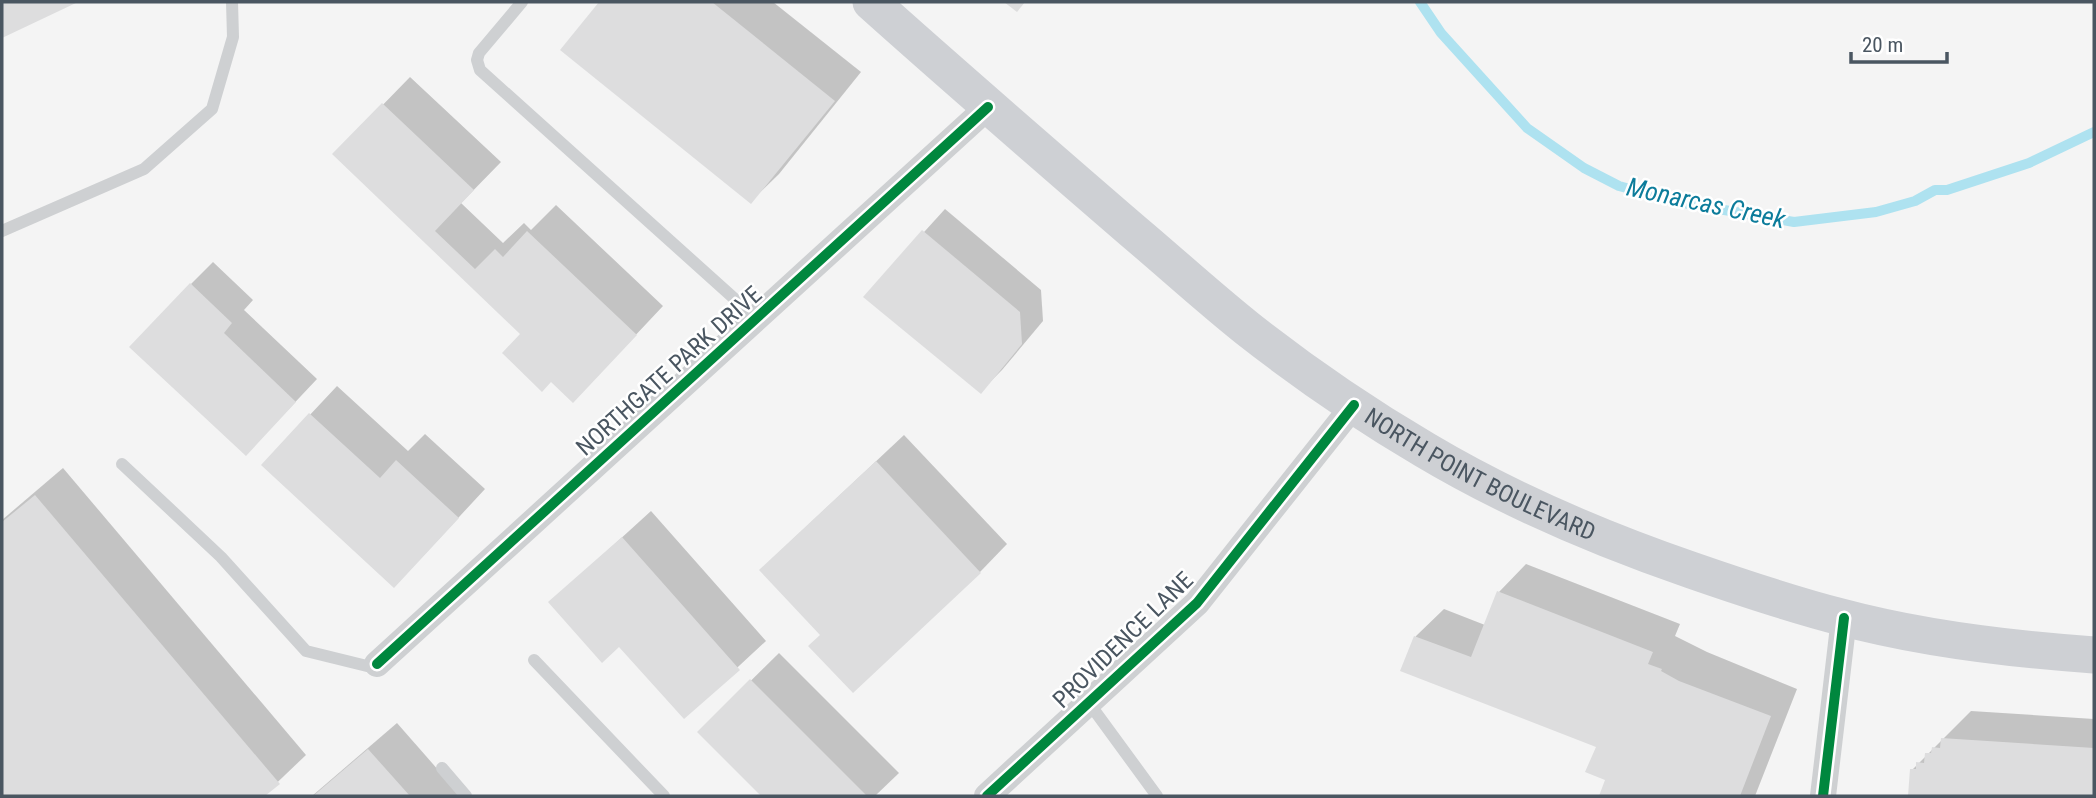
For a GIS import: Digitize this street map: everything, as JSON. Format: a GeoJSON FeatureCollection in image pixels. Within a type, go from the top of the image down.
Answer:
{"type":"FeatureCollection","features":[{"type":"Feature","properties":{"kind":"main road","name":"NORTH POINT BOULEVARD"},"geometry":{"type":"LineString","coordinates":[[871,2],[988,107],[1246,327],[1354,405],[1424,450],[1506,496],[1645,555],[1756,593],[1844,618],[2007,648],[2094,655]]}},
{"type":"Feature","properties":{"kind":"street","name":"NORTHGATE PARK DRIVE"},"geometry":{"type":"LineString","coordinates":[[377,664],[988,107]]}},
{"type":"Feature","properties":{"kind":"street","name":"PROVIDENCE LANE"},"geometry":{"type":"LineString","coordinates":[[987,796],[1197,603],[1354,405]]}},
{"type":"Feature","properties":{"kind":"street"},"geometry":{"type":"LineString","coordinates":[[1823,796],[1844,618]]}},
{"type":"Feature","properties":{"kind":"lane"},"geometry":{"type":"LineString","coordinates":[[2,231],[144,169],[212,108],[233,37],[232,2]]}},
{"type":"Feature","properties":{"kind":"lane"},"geometry":{"type":"LineString","coordinates":[[522,2],[479,54],[477,60],[480,69],[758,318]]}},
{"type":"Feature","properties":{"kind":"lane"},"geometry":{"type":"LineString","coordinates":[[122,464],[221,557],[306,651],[367,666],[377,664]]}},
{"type":"Feature","properties":{"kind":"lane"},"geometry":{"type":"LineString","coordinates":[[534,660],[664,796]]}},
{"type":"Feature","properties":{"kind":"lane"},"geometry":{"type":"LineString","coordinates":[[1089,703],[1157,796]]}},
{"type":"Feature","properties":{"kind":"lane"},"geometry":{"type":"LineString","coordinates":[[442,768],[466,796]]}},
{"type":"Feature","properties":{"kind":"building"},"geometry":{"type":"Polygon","coordinates":[[[2,2],[78,2],[2,38],[2,2]]]}},
{"type":"Feature","properties":{"kind":"building"},"geometry":{"type":"Polygon","coordinates":[[[599,2],[712,2],[835,101],[751,204],[560,50],[599,2]]]}},
{"type":"Feature","properties":{"kind":"building"},"geometry":{"type":"Polygon","coordinates":[[[1004,2],[1025,2],[1017,12],[1004,2]]]}},
{"type":"Feature","properties":{"kind":"building"},"geometry":{"type":"Polygon","coordinates":[[[382,103],[474,190],[435,231],[475,269],[495,249],[503,257],[527,231],[637,335],[573,403],[551,382],[542,392],[502,353],[520,334],[332,154],[382,103]]]}},
{"type":"Feature","properties":{"kind":"building"},"geometry":{"type":"Polygon","coordinates":[[[922,230],[1020,312],[1022,344],[981,394],[863,297],[922,230]]]}},
{"type":"Feature","properties":{"kind":"building"},"geometry":{"type":"Polygon","coordinates":[[[190,283],[232,323],[224,333],[296,402],[246,456],[129,347],[190,283]]]}},
{"type":"Feature","properties":{"kind":"building"},"geometry":{"type":"Polygon","coordinates":[[[309,413],[380,478],[396,460],[459,518],[394,588],[261,465],[309,413]]]}},
{"type":"Feature","properties":{"kind":"building"},"geometry":{"type":"Polygon","coordinates":[[[876,461],[981,573],[853,693],[808,646],[820,635],[759,570],[876,461]]]}},
{"type":"Feature","properties":{"kind":"building"},"geometry":{"type":"Polygon","coordinates":[[[35,495],[280,784],[265,796],[2,796],[2,522],[35,495]]]}},
{"type":"Feature","properties":{"kind":"building"},"geometry":{"type":"Polygon","coordinates":[[[622,537],[740,670],[684,719],[619,647],[602,663],[548,602],[622,537]]]}},
{"type":"Feature","properties":{"kind":"building"},"geometry":{"type":"Polygon","coordinates":[[[1497,591],[1653,652],[1648,664],[1662,669],[1661,671],[1679,681],[1771,716],[1740,796],[1599,796],[1605,780],[1585,772],[1596,747],[1400,671],[1414,636],[1471,657],[1497,591]]]}},
{"type":"Feature","properties":{"kind":"building"},"geometry":{"type":"Polygon","coordinates":[[[750,679],[867,796],[761,796],[697,732],[750,679]]]}},
{"type":"Feature","properties":{"kind":"building"},"geometry":{"type":"Polygon","coordinates":[[[1941,738],[2094,748],[2094,796],[1908,796],[1910,769],[1916,769],[1916,762],[1924,763],[1925,753],[1931,753],[1932,747],[1940,748],[1941,738]]]}},
{"type":"Feature","properties":{"kind":"building"},"geometry":{"type":"Polygon","coordinates":[[[368,749],[410,796],[313,796],[368,749]]]}},
{"type":"Feature","properties":{"kind":"waterway","name":"Monarcas Creek"},"geometry":{"type":"LineString","coordinates":[[1420,2],[1441,33],[1527,128],[1584,168],[1619,186],[1678,202],[1794,222],[1876,212],[1915,201],[1935,190],[1947,190],[2029,163],[2094,132]]}},
{"type":"Feature","properties":{"kind":"cycle path"},"geometry":{"type":"LineString","coordinates":[[377,664],[988,107]]}},
{"type":"Feature","properties":{"kind":"cycle path"},"geometry":{"type":"LineString","coordinates":[[987,796],[1197,603],[1354,405]]}},
{"type":"Feature","properties":{"kind":"cycle path"},"geometry":{"type":"LineString","coordinates":[[1823,796],[1844,618]]}}]}
